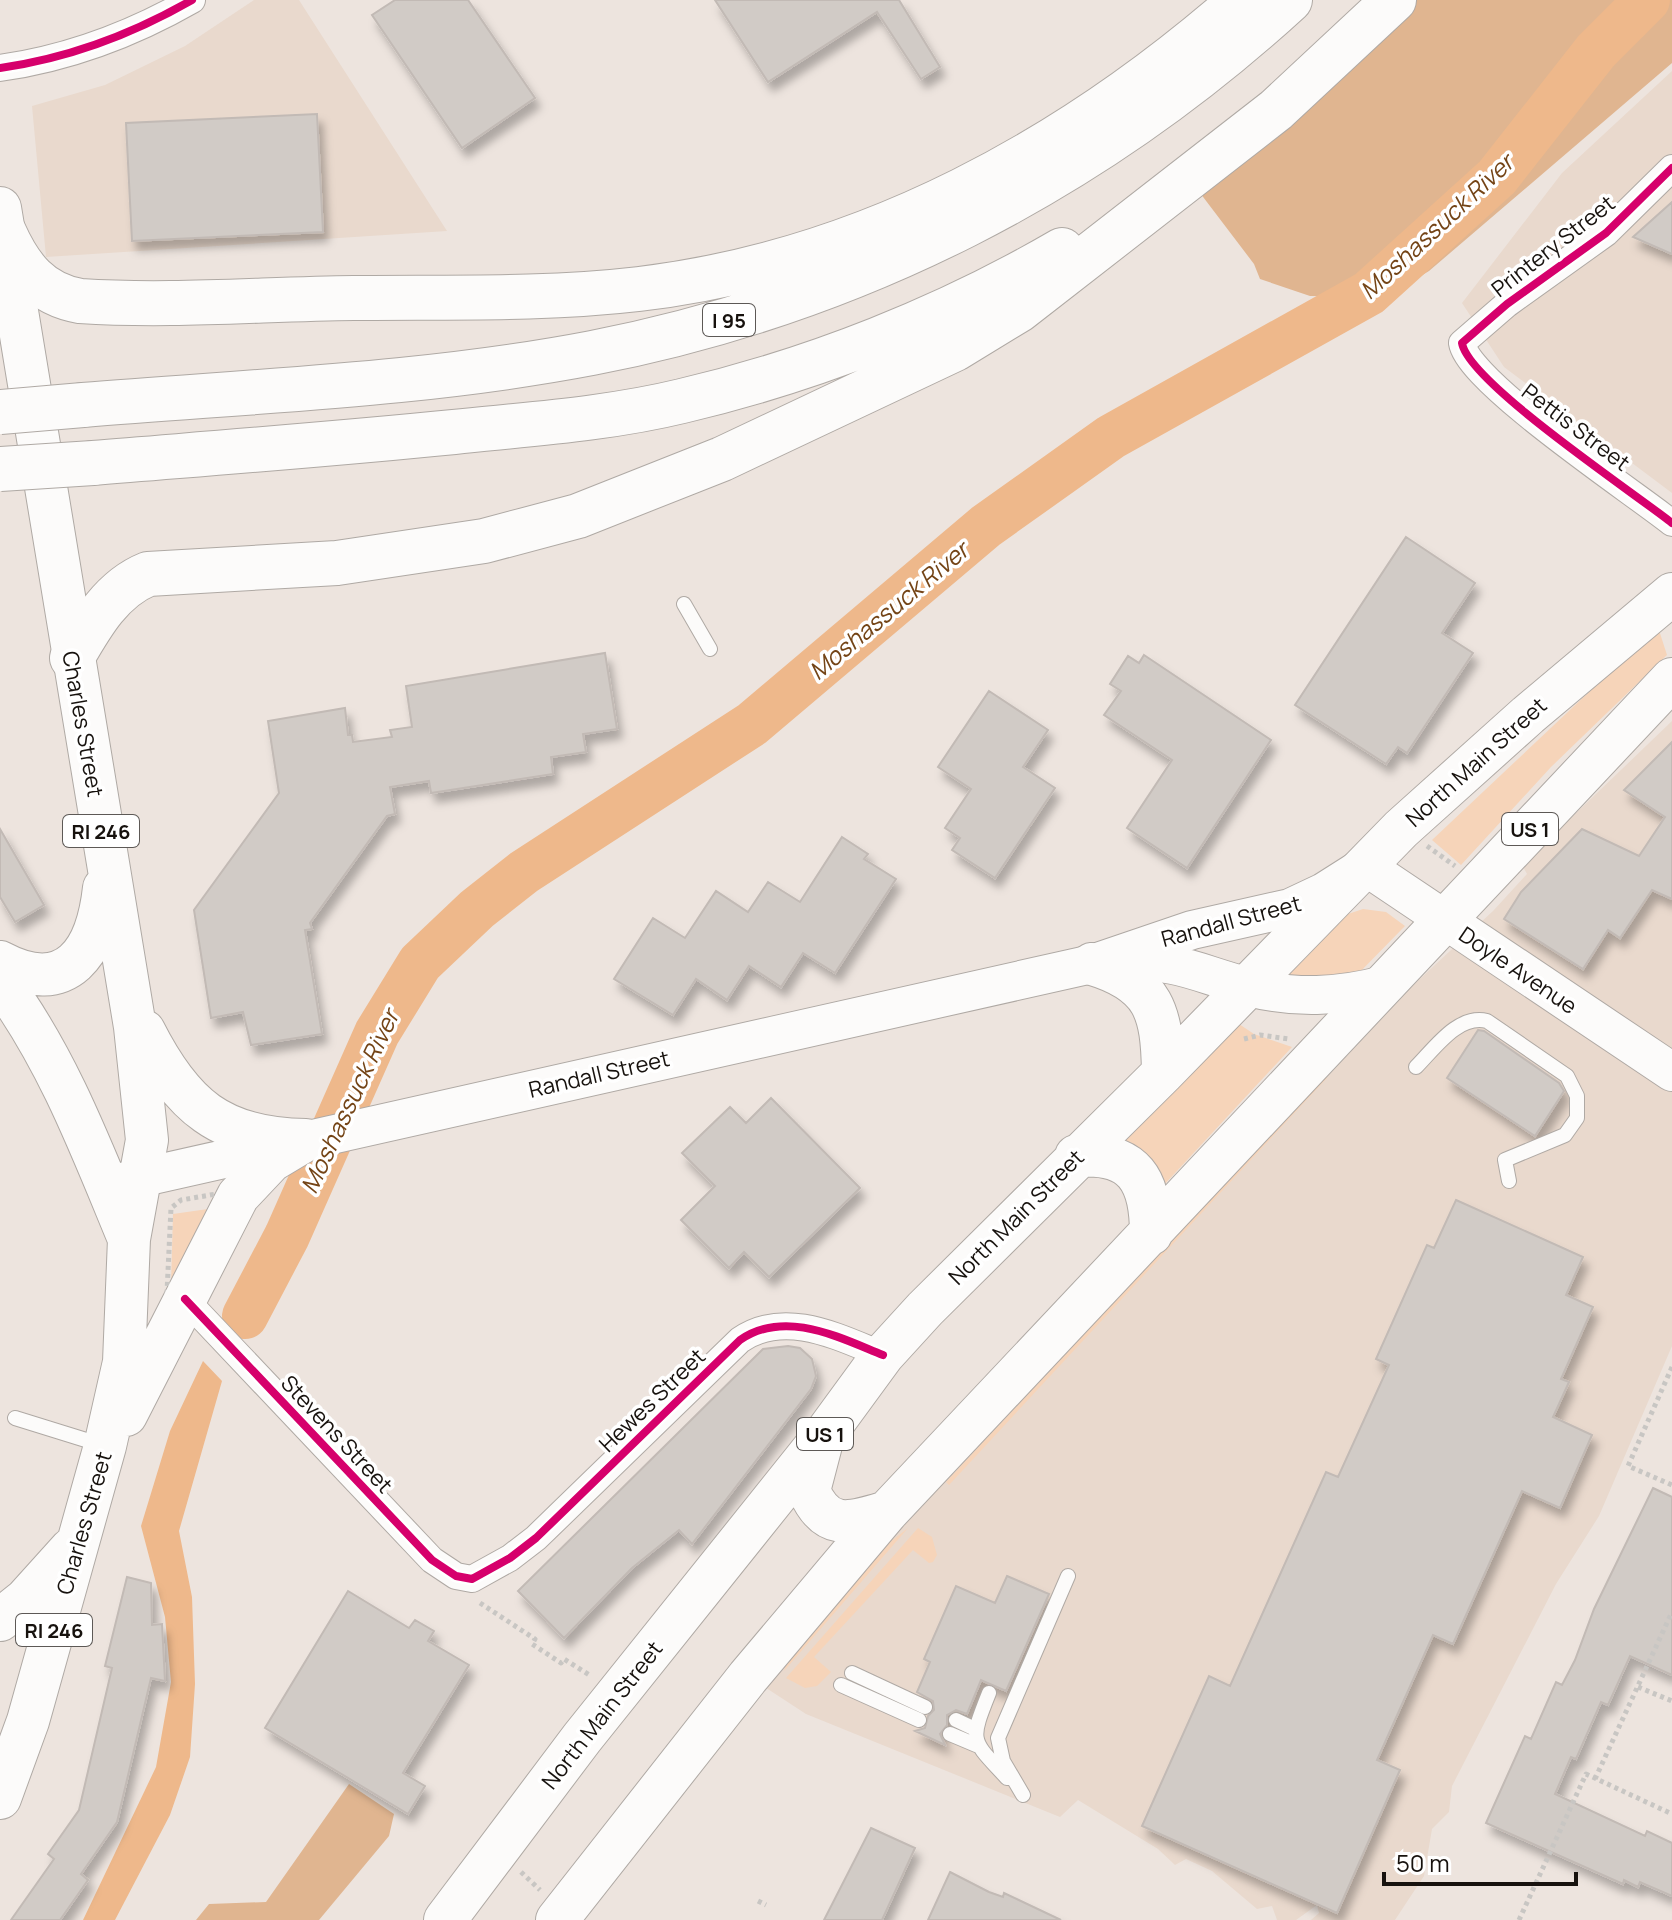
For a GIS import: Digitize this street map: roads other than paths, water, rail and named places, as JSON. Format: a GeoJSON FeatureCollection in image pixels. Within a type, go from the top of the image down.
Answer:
{"type":"FeatureCollection","features":[{"type":"Feature","properties":{"kind":"highway"},"geometry":{"type":"LineString","coordinates":[[2,220],[23,267],[42,287],[63,298],[80,301],[560,295],[682,282],[833,245],[905,218],[961,192],[1098,111],[1166,62],[1241,0]]}},
{"type":"Feature","properties":{"kind":"highway","name":"I 95"},"geometry":{"type":"LineString","coordinates":[[0,412],[374,381],[545,361],[651,340],[773,307],[903,257],[1041,186],[1109,145],[1185,91],[1290,0]]}},
{"type":"Feature","properties":{"kind":"highway"},"geometry":{"type":"LineString","coordinates":[[72,658],[112,599],[128,584],[148,574],[337,563],[484,541],[578,516],[722,459],[955,349],[1019,310],[1276,110],[1394,0]]}},
{"type":"Feature","properties":{"kind":"highway"},"geometry":{"type":"LineString","coordinates":[[0,469],[492,428],[680,402],[849,350],[948,309],[1032,267],[1199,171]]}},
{"type":"Feature","properties":{"kind":"main road","name":"Charles Street"},"geometry":{"type":"LineString","coordinates":[[2,220],[131,1004],[146,1120],[124,1181],[129,1239],[124,1362],[79,1539],[14,1713],[5,1773]]}},
{"type":"Feature","properties":{"kind":"main road","name":"North Main Street"},"geometry":{"type":"LineString","coordinates":[[445,1920],[504,1866],[883,1355],[1365,866],[1528,715],[1672,594]]}},
{"type":"Feature","properties":{"kind":"main road","name":"US 1"},"geometry":{"type":"LineString","coordinates":[[552,1908],[887,1512],[1672,679]]}},
{"type":"Feature","properties":{"kind":"main road"},"geometry":{"type":"LineString","coordinates":[[0,962],[21,971],[41,974],[60,971],[76,963],[89,949],[97,930],[107,863]]}},
{"type":"Feature","properties":{"kind":"main road","name":"Doyle Avenue"},"geometry":{"type":"LineString","coordinates":[[1365,866],[1672,1072]]}},
{"type":"Feature","properties":{"kind":"main road","name":"Randall Street"},"geometry":{"type":"LineString","coordinates":[[124,1181],[1092,964],[1192,930],[1290,908],[1324,892],[1365,866]]}},
{"type":"Feature","properties":{"kind":"main road","name":"Randall Street"},"geometry":{"type":"LineString","coordinates":[[1092,964],[1166,961],[1248,987],[1309,997],[1384,985]]}},
{"type":"Feature","properties":{"kind":"main road"},"geometry":{"type":"LineString","coordinates":[[1092,964],[1131,979],[1155,1007],[1162,1024],[1163,1073]]}},
{"type":"Feature","properties":{"kind":"main road","name":"RI 246"},"geometry":{"type":"LineString","coordinates":[[0,981],[124,1181]]}},
{"type":"Feature","properties":{"kind":"main road"},"geometry":{"type":"LineString","coordinates":[[131,1004],[166,1072],[196,1107],[218,1122],[247,1134],[306,1140]]}},
{"type":"Feature","properties":{"kind":"main road"},"geometry":{"type":"LineString","coordinates":[[105,1446],[141,1390],[246,1184],[271,1161],[306,1140]]}},
{"type":"Feature","properties":{"kind":"main road"},"geometry":{"type":"LineString","coordinates":[[1076,1156],[1098,1154],[1113,1158],[1137,1174],[1151,1207],[1151,1234]]}},
{"type":"Feature","properties":{"kind":"main road"},"geometry":{"type":"LineString","coordinates":[[823,1437],[809,1491],[815,1505],[827,1517],[842,1522],[887,1512]]}},
{"type":"Feature","properties":{"kind":"main road"},"geometry":{"type":"LineString","coordinates":[[0,1620],[37,1588],[79,1539]]}},
{"type":"Feature","properties":{"kind":"main road"},"geometry":{"type":"LineString","coordinates":[[481,1920],[482,1886],[504,1866]]}},
{"type":"Feature","properties":{"kind":"street"},"geometry":{"type":"LineString","coordinates":[[0,68],[99,46],[192,0]]}},
{"type":"Feature","properties":{"kind":"street","name":"Printery Street"},"geometry":{"type":"LineString","coordinates":[[1464,354],[1462,343],[1507,304],[1606,233],[1672,168]]}},
{"type":"Feature","properties":{"kind":"street","name":"Pettis Street"},"geometry":{"type":"LineString","coordinates":[[1464,354],[1495,389],[1672,523]]}},
{"type":"Feature","properties":{"kind":"street","name":"Stevens Street"},"geometry":{"type":"LineString","coordinates":[[185,1299],[432,1560],[476,1591]]}},
{"type":"Feature","properties":{"kind":"street","name":"Hewes Street"},"geometry":{"type":"LineString","coordinates":[[476,1591],[497,1568],[536,1538],[740,1340],[760,1328],[771,1325],[814,1329],[883,1355]]}},
{"type":"Feature","properties":{"kind":"lane"},"geometry":{"type":"LineString","coordinates":[[684,604],[710,649]]}},
{"type":"Feature","properties":{"kind":"lane"},"geometry":{"type":"LineString","coordinates":[[1416,1067],[1461,1024],[1476,1018],[1487,1021],[1567,1076],[1577,1096],[1577,1118],[1565,1135],[1505,1160],[1509,1181]]}},
{"type":"Feature","properties":{"kind":"lane"},"geometry":{"type":"LineString","coordinates":[[15,1418],[105,1446]]}},
{"type":"Feature","properties":{"kind":"lane"},"geometry":{"type":"LineString","coordinates":[[975,1729],[953,1727],[976,1745],[1023,1795],[1003,1761],[998,1738],[1068,1576]]}},
{"type":"Feature","properties":{"kind":"lane"},"geometry":{"type":"LineString","coordinates":[[841,1685],[922,1713],[852,1673]]}},
{"type":"Feature","properties":{"kind":"lane"},"geometry":{"type":"LineString","coordinates":[[976,1745],[975,1729],[989,1693]]}},
{"type":"Feature","properties":{"kind":"waterway","name":"Moshassuck River"},"geometry":{"type":"LineString","coordinates":[[245,1316],[287,1236],[377,1033],[420,963],[477,909],[524,872],[752,724],[986,526],[1111,437],[1369,293],[1497,177],[1596,51],[1647,0]]}}]}
